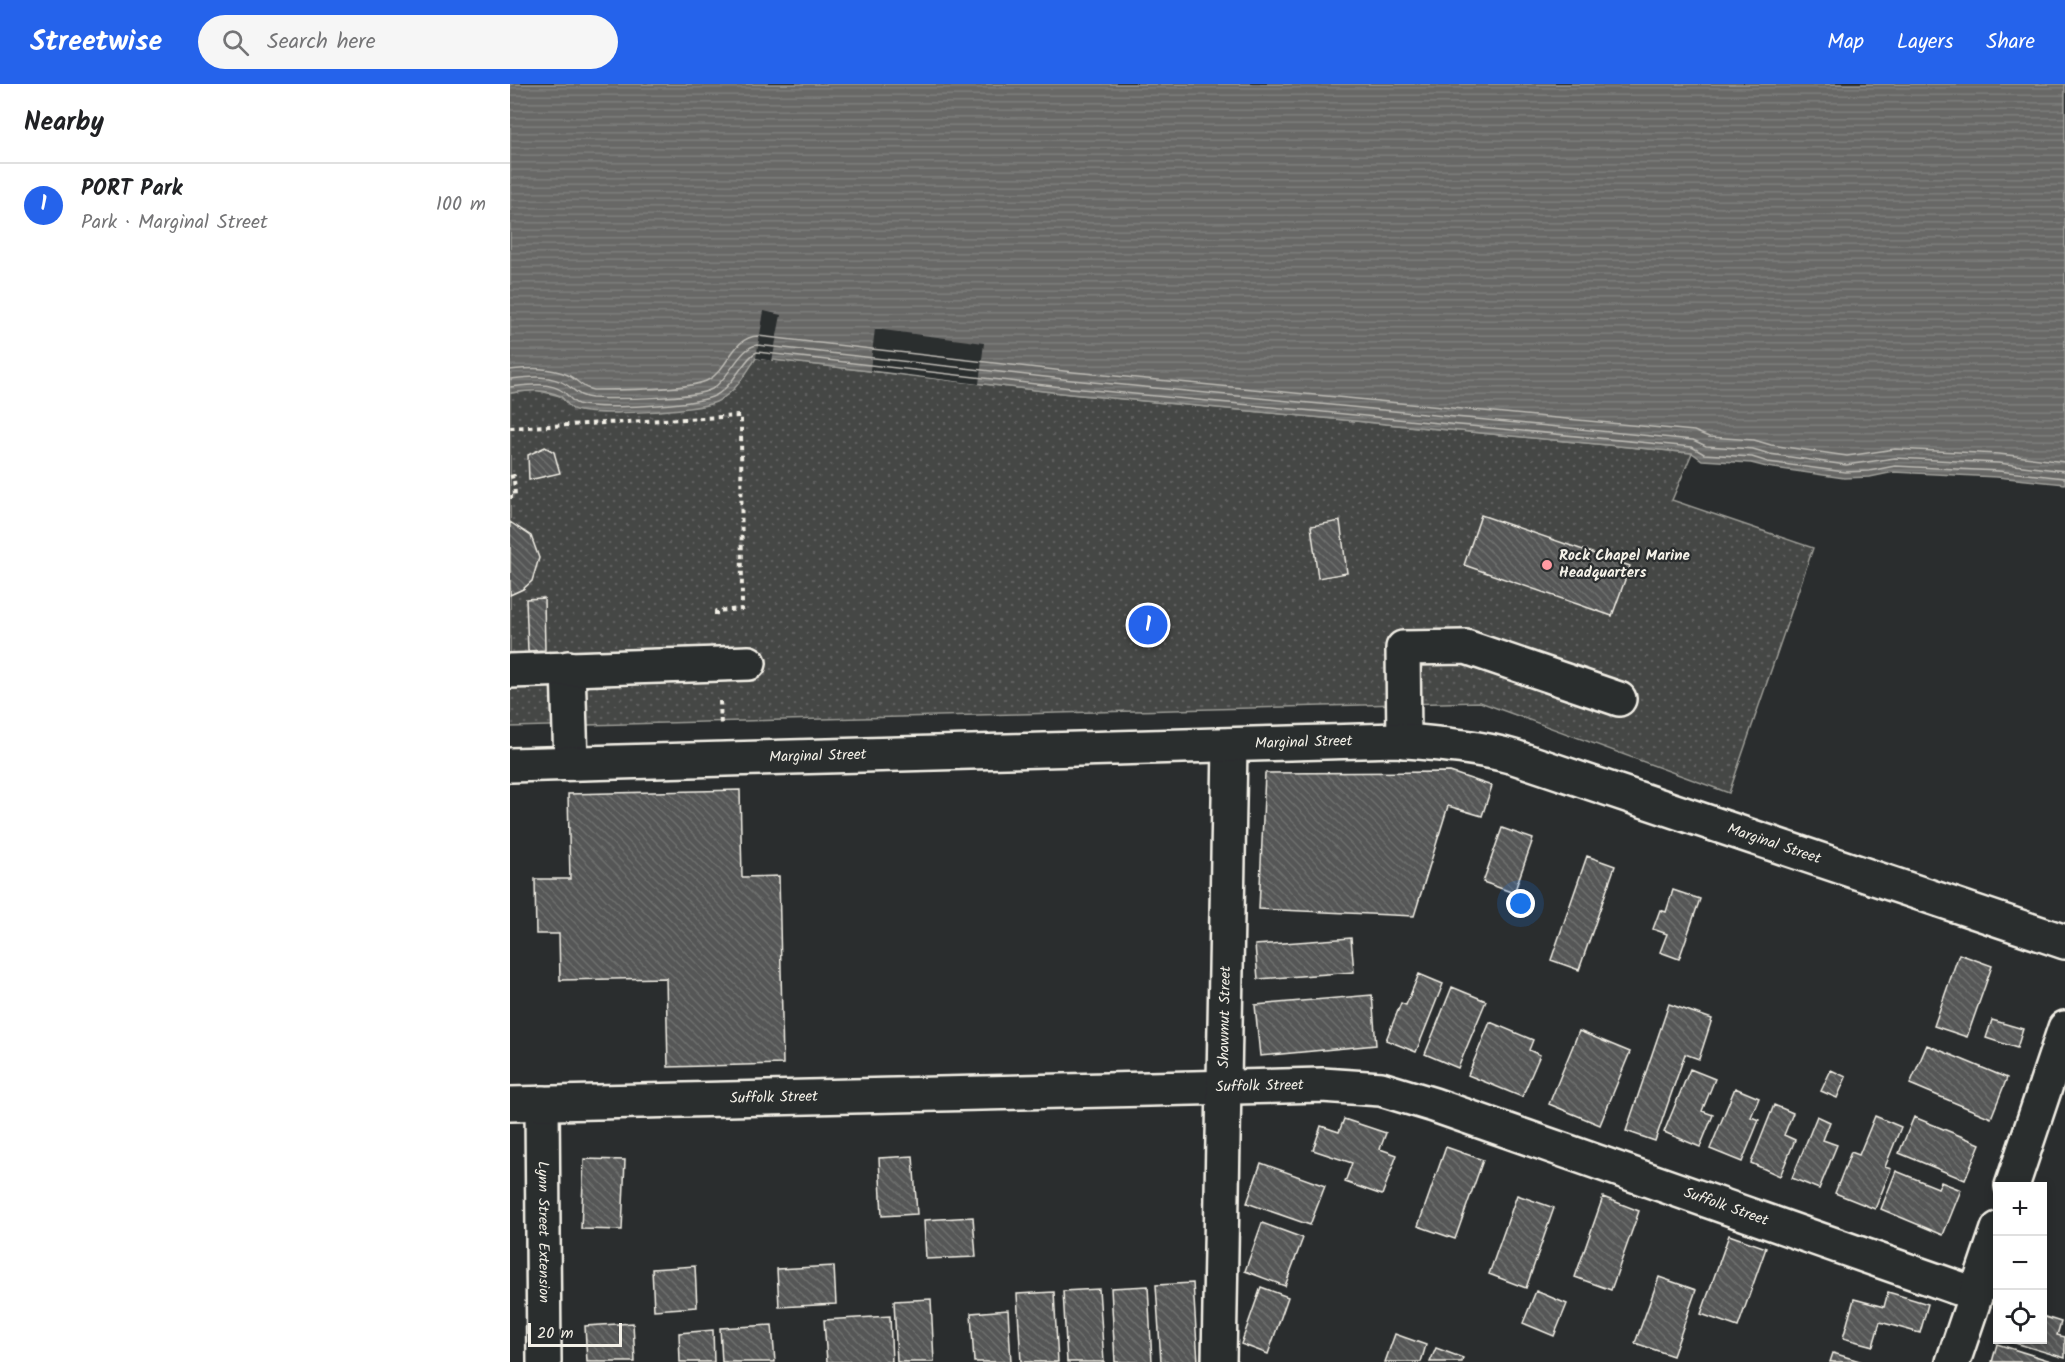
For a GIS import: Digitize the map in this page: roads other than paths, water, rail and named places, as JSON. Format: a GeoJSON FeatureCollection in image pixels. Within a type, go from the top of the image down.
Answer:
{"type":"FeatureCollection","features":[{"type":"Feature","properties":{"kind":"street"},"geometry":{"type":"LineString","coordinates":[[1404,741],[1403,648],[1466,648],[1619,699]]}},
{"type":"Feature","properties":{"kind":"street"},"geometry":{"type":"LineString","coordinates":[[510,671],[749,663]]}},
{"type":"Feature","properties":{"kind":"street"},"geometry":{"type":"LineString","coordinates":[[568,668],[571,763]]}},
{"type":"Feature","properties":{"kind":"street","name":"Marginal Street"},"geometry":{"type":"LineString","coordinates":[[510,765],[1404,741],[1476,747],[1514,757],[2065,942]]}},
{"type":"Feature","properties":{"kind":"street","name":"Shawmut Street"},"geometry":{"type":"LineString","coordinates":[[1219,1362],[1230,745]]}},
{"type":"Feature","properties":{"kind":"street"},"geometry":{"type":"LineString","coordinates":[[2013,1182],[2065,1028]]}},
{"type":"Feature","properties":{"kind":"street","name":"Suffolk Street"},"geometry":{"type":"LineString","coordinates":[[510,1104],[1332,1085],[1381,1089],[1408,1096],[1976,1294]]}},
{"type":"Feature","properties":{"kind":"street","name":"Lynn Street Extension"},"geometry":{"type":"LineString","coordinates":[[542,1103],[544,1362]]}},
{"type":"Feature","properties":{"kind":"street"},"geometry":{"type":"LineString","coordinates":[[1953,1362],[1996,1236]]}},
{"type":"Feature","properties":{"kind":"water"},"geometry":{"type":"Polygon","coordinates":[[[510,84],[2065,84],[2065,484],[1997,477],[1894,472],[1870,477],[1844,478],[1751,463],[1702,460],[1692,453],[1070,394],[756,358],[739,383],[728,394],[716,402],[689,408],[600,413],[573,409],[554,393],[535,391],[510,393],[510,84]]]}},
{"type":"Feature","properties":{"kind":"place","name":"Rock Chapel Marine Headquarters"},"geometry":{"type":"Point","coordinates":[1547,565]}},
{"type":"Feature","properties":{"kind":"place","name":"PORT Park"},"geometry":{"type":"Point","coordinates":[1148,625]}}]}
